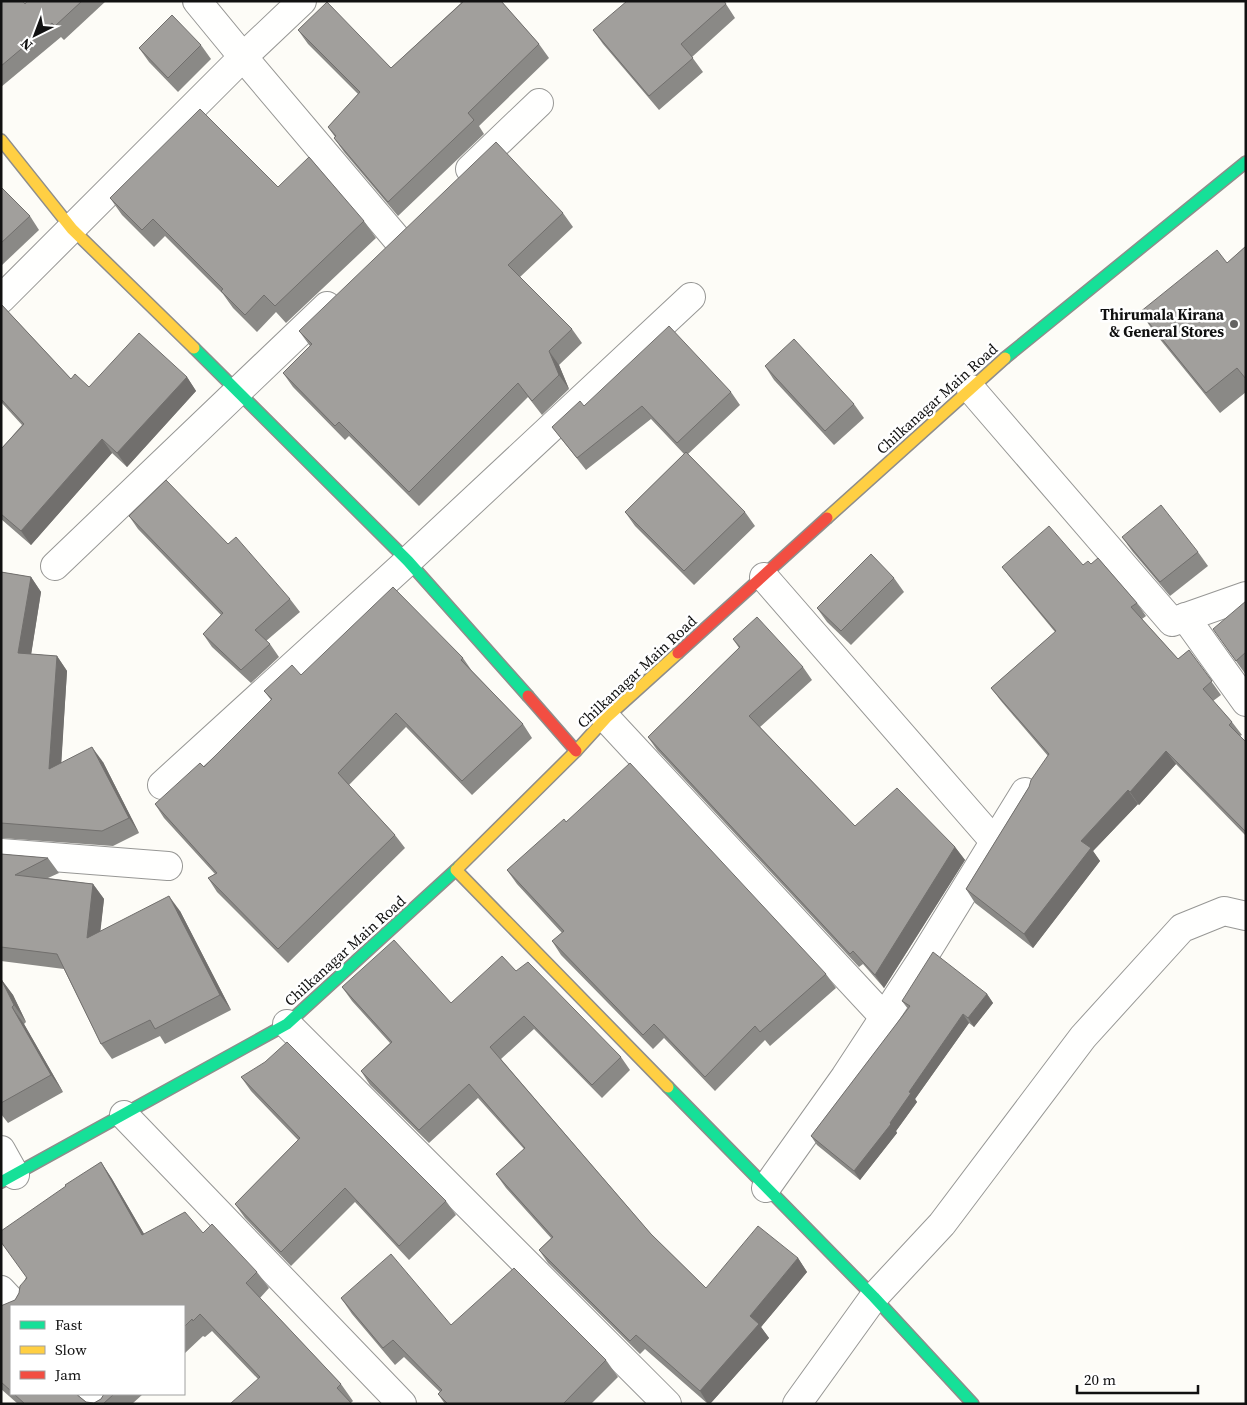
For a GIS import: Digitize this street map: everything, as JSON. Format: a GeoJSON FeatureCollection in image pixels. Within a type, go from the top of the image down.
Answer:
{"type":"FeatureCollection","features":[{"type":"Feature","properties":{"kind":"main road"},"geometry":{"type":"LineString","coordinates":[[1,140],[72,229],[239,391],[408,561],[576,751]]}},
{"type":"Feature","properties":{"kind":"main road","name":"Chilkanagar Main Road"},"geometry":{"type":"LineString","coordinates":[[8,1179],[287,1024],[456,870],[576,751],[606,718],[1016,348],[1246,162]]}},
{"type":"Feature","properties":{"kind":"main road"},"geometry":{"type":"LineString","coordinates":[[456,870],[874,1297],[973,1404]]}},
{"type":"Feature","properties":{"kind":"street"},"geometry":{"type":"LineString","coordinates":[[197,1],[243,57],[389,246],[418,219]]}},
{"type":"Feature","properties":{"kind":"street"},"geometry":{"type":"LineString","coordinates":[[1,299],[243,57],[302,1]]}},
{"type":"Feature","properties":{"kind":"street"},"geometry":{"type":"LineString","coordinates":[[454,185],[539,103]]}},
{"type":"Feature","properties":{"kind":"street"},"geometry":{"type":"LineString","coordinates":[[55,566],[346,287]]}},
{"type":"Feature","properties":{"kind":"street"},"geometry":{"type":"LineString","coordinates":[[162,785],[408,561],[690,297]]}},
{"type":"Feature","properties":{"kind":"street"},"geometry":{"type":"LineString","coordinates":[[971,389],[1172,622],[1246,596]]}},
{"type":"Feature","properties":{"kind":"street"},"geometry":{"type":"LineString","coordinates":[[764,577],[994,841]]}},
{"type":"Feature","properties":{"kind":"street"},"geometry":{"type":"LineString","coordinates":[[1185,618],[1246,702]]}},
{"type":"Feature","properties":{"kind":"street"},"geometry":{"type":"LineString","coordinates":[[606,718],[884,1017]]}},
{"type":"Feature","properties":{"kind":"street"},"geometry":{"type":"LineString","coordinates":[[766,1188],[845,1077],[1025,792]]}},
{"type":"Feature","properties":{"kind":"street"},"geometry":{"type":"LineString","coordinates":[[1,853],[168,866]]}},
{"type":"Feature","properties":{"kind":"street"},"geometry":{"type":"LineString","coordinates":[[798,1404],[874,1297],[942,1224],[1083,1037],[1182,928],[1224,910],[1246,916]]}},
{"type":"Feature","properties":{"kind":"street"},"geometry":{"type":"LineString","coordinates":[[287,1024],[667,1404]]}},
{"type":"Feature","properties":{"kind":"street"},"geometry":{"type":"LineString","coordinates":[[124,1115],[402,1404]]}},
{"type":"Feature","properties":{"kind":"street"},"geometry":{"type":"LineString","coordinates":[[1,1150],[8,1179]]}},
{"type":"Feature","properties":{"kind":"street"},"geometry":{"type":"LineString","coordinates":[[1,1290],[15,1305]]}},
{"type":"Feature","properties":{"kind":"building"},"geometry":{"type":"Polygon","coordinates":[[[1,1],[23,1],[25,4],[27,1],[82,1],[55,26],[52,23],[1,66],[1,1]]]}},
{"type":"Feature","properties":{"kind":"building"},"geometry":{"type":"Polygon","coordinates":[[[464,1],[501,1],[539,44],[468,113],[474,120],[388,202],[334,138],[336,136],[328,127],[360,92],[298,30],[327,2],[391,68],[464,1]]]}},
{"type":"Feature","properties":{"kind":"building"},"geometry":{"type":"Polygon","coordinates":[[[627,1],[724,1],[726,4],[681,44],[693,58],[649,96],[593,30],[627,1]]]}},
{"type":"Feature","properties":{"kind":"building"},"geometry":{"type":"Polygon","coordinates":[[[172,15],[201,45],[168,78],[139,48],[172,15]]]}},
{"type":"Feature","properties":{"kind":"building"},"geometry":{"type":"Polygon","coordinates":[[[200,109],[278,187],[309,157],[364,221],[275,306],[264,295],[245,315],[221,291],[223,289],[153,219],[142,230],[110,198],[200,109]]]}},
{"type":"Feature","properties":{"kind":"building"},"geometry":{"type":"Polygon","coordinates":[[[496,142],[563,213],[508,265],[572,329],[549,351],[559,375],[532,401],[518,383],[409,492],[339,422],[335,426],[283,373],[312,344],[299,331],[496,142]]]}},
{"type":"Feature","properties":{"kind":"building"},"geometry":{"type":"Polygon","coordinates":[[[1,187],[30,216],[1,243],[1,187]]]}},
{"type":"Feature","properties":{"kind":"building"},"geometry":{"type":"Polygon","coordinates":[[[1246,246],[1246,379],[1237,368],[1206,393],[1140,312],[1217,250],[1227,263],[1246,246]]]}},
{"type":"Feature","properties":{"kind":"building"},"geometry":{"type":"Polygon","coordinates":[[[1,304],[71,379],[75,374],[89,387],[139,333],[187,377],[117,453],[102,439],[21,531],[1,514],[1,449],[24,424],[1,399],[1,304]]]}},
{"type":"Feature","properties":{"kind":"building"},"geometry":{"type":"Polygon","coordinates":[[[669,326],[731,392],[677,443],[642,406],[577,458],[552,427],[580,401],[584,406],[669,326]]]}},
{"type":"Feature","properties":{"kind":"building"},"geometry":{"type":"Polygon","coordinates":[[[794,339],[854,404],[825,431],[765,366],[794,339]]]}},
{"type":"Feature","properties":{"kind":"building"},"geometry":{"type":"Polygon","coordinates":[[[686,452],[745,512],[684,571],[625,512],[686,452]]]}},
{"type":"Feature","properties":{"kind":"building"},"geometry":{"type":"Polygon","coordinates":[[[166,480],[228,544],[236,537],[290,599],[255,630],[270,644],[241,670],[203,634],[223,613],[129,516],[166,480]]]}},
{"type":"Feature","properties":{"kind":"building"},"geometry":{"type":"Polygon","coordinates":[[[1161,505],[1198,552],[1160,582],[1122,537],[1161,505]]]}},
{"type":"Feature","properties":{"kind":"building"},"geometry":{"type":"Polygon","coordinates":[[[1049,526],[1083,565],[1088,561],[1091,564],[1098,558],[1137,603],[1131,607],[1178,659],[1189,650],[1212,681],[1203,689],[1232,722],[1229,725],[1246,742],[1246,832],[1166,751],[1130,792],[1128,790],[1081,841],[1091,848],[1024,934],[966,889],[1029,787],[1031,780],[1049,754],[991,688],[1056,631],[1002,567],[1049,526]]]}},
{"type":"Feature","properties":{"kind":"building"},"geometry":{"type":"Polygon","coordinates":[[[871,554],[894,578],[841,631],[817,608],[871,554]]]}},
{"type":"Feature","properties":{"kind":"building"},"geometry":{"type":"Polygon","coordinates":[[[1,572],[31,577],[18,653],[57,656],[49,769],[92,747],[129,818],[102,831],[1,823],[1,572]]]}},
{"type":"Feature","properties":{"kind":"building"},"geometry":{"type":"Polygon","coordinates":[[[393,587],[463,658],[461,660],[523,724],[462,781],[396,713],[338,773],[395,835],[278,949],[208,878],[217,873],[155,804],[200,763],[204,767],[272,699],[264,691],[292,665],[301,675],[393,587]]]}},
{"type":"Feature","properties":{"kind":"building"},"geometry":{"type":"Polygon","coordinates":[[[1246,601],[1246,652],[1236,661],[1213,629],[1246,601]]]}},
{"type":"Feature","properties":{"kind":"building"},"geometry":{"type":"Polygon","coordinates":[[[757,617],[803,667],[749,716],[855,826],[897,788],[955,847],[875,975],[853,951],[850,954],[648,737],[740,647],[733,639],[757,617]]]}},
{"type":"Feature","properties":{"kind":"building"},"geometry":{"type":"Polygon","coordinates":[[[630,763],[826,974],[760,1032],[755,1026],[705,1077],[654,1024],[643,1035],[552,941],[564,931],[507,870],[564,819],[566,822],[630,763]]]}},
{"type":"Feature","properties":{"kind":"building"},"geometry":{"type":"Polygon","coordinates":[[[1,854],[48,858],[15,875],[93,884],[87,938],[169,896],[220,995],[155,1029],[150,1020],[101,1044],[57,954],[1,947],[1,854]]]}},
{"type":"Feature","properties":{"kind":"building"},"geometry":{"type":"Polygon","coordinates":[[[394,940],[451,1003],[502,956],[516,971],[528,962],[621,1057],[592,1085],[524,1016],[490,1047],[651,1234],[706,1288],[758,1226],[798,1258],[750,1316],[759,1324],[700,1391],[636,1335],[630,1341],[539,1250],[553,1237],[496,1174],[525,1148],[469,1084],[419,1130],[361,1071],[392,1042],[342,987],[394,940]]]}},
{"type":"Feature","properties":{"kind":"building"},"geometry":{"type":"Polygon","coordinates":[[[933,952],[987,994],[968,1018],[963,1014],[909,1092],[911,1093],[891,1124],[854,1171],[811,1136],[910,1006],[902,1001],[933,952]]]}},
{"type":"Feature","properties":{"kind":"building"},"geometry":{"type":"Polygon","coordinates":[[[1,979],[14,1005],[12,1007],[51,1075],[1,1103],[1,979]]]}},
{"type":"Feature","properties":{"kind":"building"},"geometry":{"type":"Polygon","coordinates":[[[287,1042],[446,1201],[399,1246],[345,1188],[281,1252],[235,1204],[300,1138],[241,1077],[265,1062],[287,1042]]]}},
{"type":"Feature","properties":{"kind":"building"},"geometry":{"type":"Polygon","coordinates":[[[101,1162],[142,1235],[185,1212],[203,1233],[212,1224],[257,1272],[246,1283],[341,1384],[337,1388],[352,1404],[230,1404],[260,1377],[200,1314],[185,1326],[185,1305],[10,1305],[10,1390],[1,1382],[1,1306],[15,1300],[20,1286],[27,1278],[1,1242],[1,1231],[65,1185],[101,1162]]]}},
{"type":"Feature","properties":{"kind":"building"},"geometry":{"type":"Polygon","coordinates":[[[391,1254],[451,1325],[514,1268],[606,1360],[563,1404],[448,1404],[438,1394],[442,1390],[393,1340],[383,1348],[341,1298],[391,1254]]]}},
{"type":"Feature","properties":{"kind":"building"},"geometry":{"type":"Polygon","coordinates":[[[15,1395],[77,1395],[86,1402],[94,1403],[103,1395],[113,1395],[103,1404],[25,1404],[15,1395]]]}},
{"type":"Feature","properties":{"kind":"traffic: fast"},"geometry":{"type":"LineString","coordinates":[[1005,358],[1246,162]]}},
{"type":"Feature","properties":{"kind":"traffic: fast"},"geometry":{"type":"LineString","coordinates":[[194,348],[408,561],[528,696]]}},
{"type":"Feature","properties":{"kind":"traffic: fast"},"geometry":{"type":"LineString","coordinates":[[1,1182],[287,1024],[459,867]]}},
{"type":"Feature","properties":{"kind":"traffic: fast"},"geometry":{"type":"LineString","coordinates":[[668,1087],[874,1297],[973,1404]]}},
{"type":"Feature","properties":{"kind":"traffic: slow"},"geometry":{"type":"LineString","coordinates":[[1,140],[72,229],[194,348]]}},
{"type":"Feature","properties":{"kind":"traffic: slow"},"geometry":{"type":"LineString","coordinates":[[827,518],[1005,358]]}},
{"type":"Feature","properties":{"kind":"traffic: slow"},"geometry":{"type":"LineString","coordinates":[[459,867],[576,751],[606,718],[678,653]]}},
{"type":"Feature","properties":{"kind":"traffic: slow"},"geometry":{"type":"LineString","coordinates":[[456,870],[668,1087]]}},
{"type":"Feature","properties":{"kind":"traffic: jam"},"geometry":{"type":"LineString","coordinates":[[678,653],[827,518]]}},
{"type":"Feature","properties":{"kind":"traffic: jam"},"geometry":{"type":"LineString","coordinates":[[528,696],[576,751]]}},
{"type":"Feature","properties":{"kind":"place","name":"Thirumala Kirana & General Stores"},"geometry":{"type":"Point","coordinates":[1234,324]}}]}
